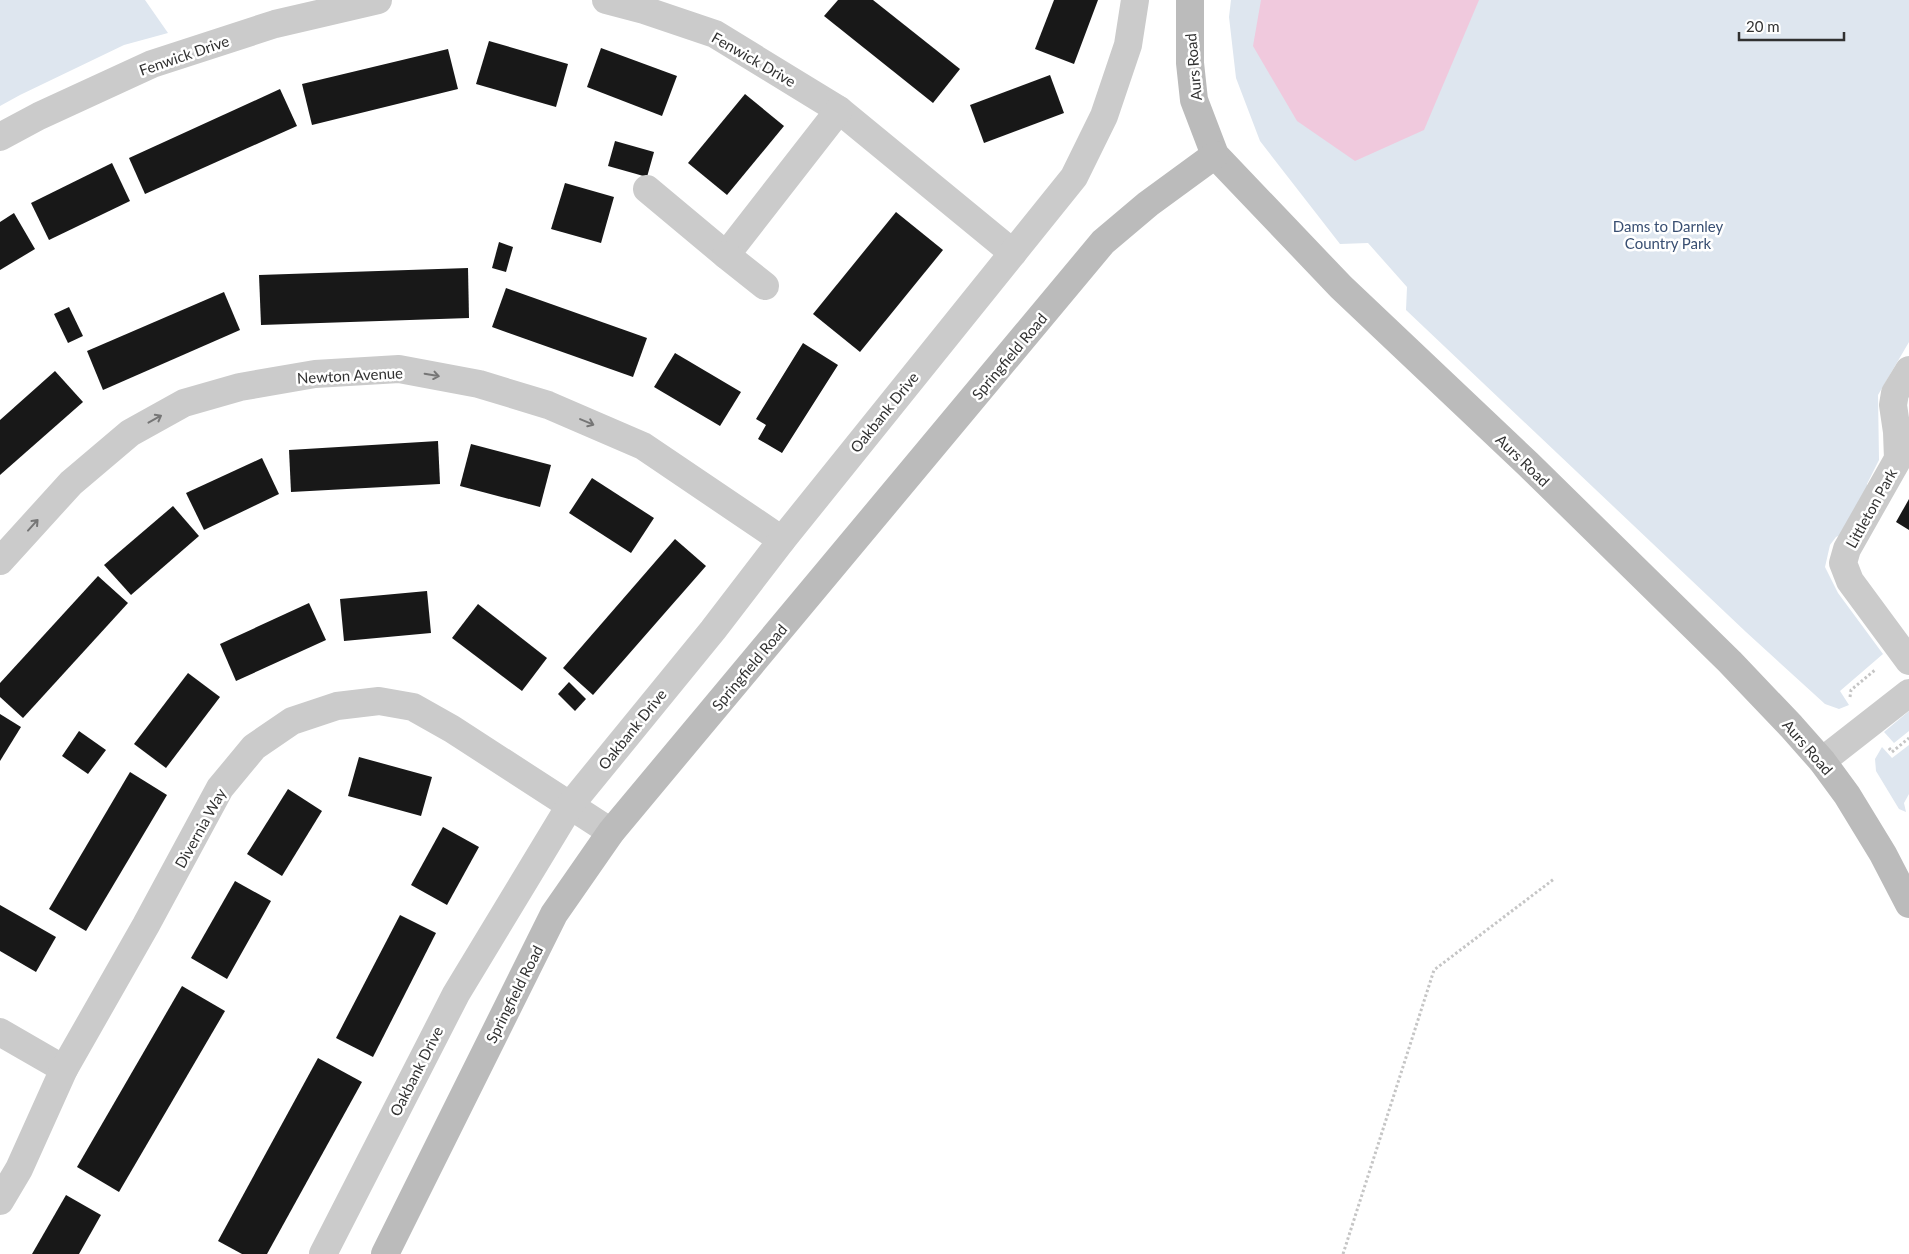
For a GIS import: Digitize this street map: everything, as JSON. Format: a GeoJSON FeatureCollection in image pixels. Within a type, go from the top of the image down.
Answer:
{"type":"FeatureCollection","features":[{"type":"Feature","properties":{"kind":"street","name":"Fenwick Drive"},"geometry":{"type":"LineString","coordinates":[[0,137],[39,116],[152,64],[275,24],[378,0]]}},
{"type":"Feature","properties":{"kind":"street","name":"Fenwick Drive"},"geometry":{"type":"LineString","coordinates":[[606,0],[644,10],[715,34],[839,110],[1013,252]]}},
{"type":"Feature","properties":{"kind":"street","name":"Oakbank Drive"},"geometry":{"type":"LineString","coordinates":[[323,1254],[456,994],[571,804],[713,630],[782,540],[1074,177],[1104,116],[1128,45],[1135,0]]}},
{"type":"Feature","properties":{"kind":"street","name":"Aurs Road"},"geometry":{"type":"LineString","coordinates":[[1190,0],[1190,63],[1194,100],[1215,156],[1341,287],[1521,457],[1730,662],[1822,761],[1847,794],[1883,854],[1909,904]]}},
{"type":"Feature","properties":{"kind":"street"},"geometry":{"type":"LineString","coordinates":[[726,255],[839,110]]}},
{"type":"Feature","properties":{"kind":"street","name":"Springfield Road"},"geometry":{"type":"LineString","coordinates":[[385,1254],[554,914],[611,832],[1103,242],[1148,204],[1215,156]]}},
{"type":"Feature","properties":{"kind":"street"},"geometry":{"type":"LineString","coordinates":[[647,189],[765,286]]}},
{"type":"Feature","properties":{"kind":"street","name":"Newton Avenue"},"geometry":{"type":"LineString","coordinates":[[0,561],[71,483],[86,470],[130,433],[184,403],[240,387],[315,374],[399,369],[479,384],[548,405],[643,446],[782,540]]}},
{"type":"Feature","properties":{"kind":"street","name":"Littleton Park"},"geometry":{"type":"LineString","coordinates":[[1909,370],[1895,393],[1893,405],[1898,459],[1848,549],[1844,563],[1850,581],[1909,661]]}},
{"type":"Feature","properties":{"kind":"street"},"geometry":{"type":"LineString","coordinates":[[1822,761],[1909,693]]}},
{"type":"Feature","properties":{"kind":"street","name":"Divernia Way"},"geometry":{"type":"LineString","coordinates":[[0,1201],[19,1169],[64,1069],[146,926],[220,788],[254,747],[292,721],[337,706],[379,701],[413,707],[452,729],[571,804],[611,832]]}},
{"type":"Feature","properties":{"kind":"street"},"geometry":{"type":"LineString","coordinates":[[0,1032],[64,1069]]}},
{"type":"Feature","properties":{"kind":"path"},"geometry":{"type":"LineString","coordinates":[[1343,1254],[1434,970],[1554,879]]}},
{"type":"Feature","properties":{"kind":"green space"},"geometry":{"type":"Polygon","coordinates":[[[0,0],[145,0],[168,33],[124,45],[0,106],[0,0]]]}},
{"type":"Feature","properties":{"kind":"green space","name":"Dams to Darnley Country Park"},"geometry":{"type":"Polygon","coordinates":[[[1231,0],[1909,0],[1909,342],[1878,395],[1879,460],[1867,484],[1867,493],[1845,533],[1836,537],[1830,545],[1825,567],[1838,593],[1883,654],[1840,691],[1849,705],[1839,709],[1825,704],[1746,632],[1406,310],[1407,287],[1368,243],[1340,244],[1260,141],[1236,78],[1229,17],[1231,0]]]}},
{"type":"Feature","properties":{"kind":"green space"},"geometry":{"type":"Polygon","coordinates":[[[1909,711],[1909,731],[1894,743],[1884,732],[1909,711]]]}},
{"type":"Feature","properties":{"kind":"green space"},"geometry":{"type":"Polygon","coordinates":[[[1909,745],[1909,794],[1904,803],[1906,812],[1899,809],[1876,771],[1875,759],[1882,747],[1892,758],[1909,745]]]}},
{"type":"Feature","properties":{"kind":"shaded area"},"geometry":{"type":"Polygon","coordinates":[[[1261,0],[1479,0],[1424,130],[1355,161],[1297,121],[1253,46],[1261,0]]]}},
{"type":"Feature","properties":{"kind":"building"},"geometry":{"type":"Polygon","coordinates":[[[838,0],[873,0],[960,69],[933,103],[824,16],[838,0]]]}},
{"type":"Feature","properties":{"kind":"building"},"geometry":{"type":"Polygon","coordinates":[[[1054,0],[1098,0],[1074,64],[1035,49],[1054,0]]]}},
{"type":"Feature","properties":{"kind":"building"},"geometry":{"type":"Polygon","coordinates":[[[489,41],[568,64],[556,107],[476,84],[489,41]]]}},
{"type":"Feature","properties":{"kind":"building"},"geometry":{"type":"Polygon","coordinates":[[[601,48],[677,76],[662,116],[587,87],[601,48]]]}},
{"type":"Feature","properties":{"kind":"building"},"geometry":{"type":"Polygon","coordinates":[[[448,49],[458,89],[312,125],[302,84],[448,49]]]}},
{"type":"Feature","properties":{"kind":"building"},"geometry":{"type":"Polygon","coordinates":[[[1050,75],[1064,113],[984,143],[970,105],[1050,75]]]}},
{"type":"Feature","properties":{"kind":"building"},"geometry":{"type":"Polygon","coordinates":[[[280,89],[297,126],[145,194],[129,158],[280,89]]]}},
{"type":"Feature","properties":{"kind":"building"},"geometry":{"type":"Polygon","coordinates":[[[745,94],[784,126],[727,195],[688,163],[745,94]]]}},
{"type":"Feature","properties":{"kind":"building"},"geometry":{"type":"Polygon","coordinates":[[[615,141],[654,152],[647,177],[608,166],[615,141]]]}},
{"type":"Feature","properties":{"kind":"building"},"geometry":{"type":"Polygon","coordinates":[[[112,163],[130,201],[49,240],[31,203],[112,163]]]}},
{"type":"Feature","properties":{"kind":"building"},"geometry":{"type":"Polygon","coordinates":[[[565,183],[614,197],[601,243],[551,229],[565,183]]]}},
{"type":"Feature","properties":{"kind":"building"},"geometry":{"type":"Polygon","coordinates":[[[896,212],[943,250],[860,352],[813,314],[896,212]]]}},
{"type":"Feature","properties":{"kind":"building"},"geometry":{"type":"Polygon","coordinates":[[[14,213],[35,249],[0,270],[0,222],[14,213]]]}},
{"type":"Feature","properties":{"kind":"building"},"geometry":{"type":"Polygon","coordinates":[[[499,242],[513,247],[506,272],[492,268],[499,242]]]}},
{"type":"Feature","properties":{"kind":"building"},"geometry":{"type":"Polygon","coordinates":[[[468,268],[469,318],[261,325],[259,275],[468,268]]]}},
{"type":"Feature","properties":{"kind":"building"},"geometry":{"type":"Polygon","coordinates":[[[506,288],[647,338],[633,377],[492,327],[506,288]]]}},
{"type":"Feature","properties":{"kind":"building"},"geometry":{"type":"Polygon","coordinates":[[[224,292],[240,330],[103,390],[87,351],[224,292]]]}},
{"type":"Feature","properties":{"kind":"building"},"geometry":{"type":"Polygon","coordinates":[[[69,307],[83,336],[68,343],[54,314],[69,307]]]}},
{"type":"Feature","properties":{"kind":"building"},"geometry":{"type":"Polygon","coordinates":[[[803,343],[838,365],[782,453],[758,439],[766,425],[756,419],[803,343]]]}},
{"type":"Feature","properties":{"kind":"building"},"geometry":{"type":"Polygon","coordinates":[[[675,353],[741,392],[720,426],[654,387],[675,353]]]}},
{"type":"Feature","properties":{"kind":"building"},"geometry":{"type":"Polygon","coordinates":[[[55,371],[83,402],[0,475],[0,420],[55,371]]]}},
{"type":"Feature","properties":{"kind":"building"},"geometry":{"type":"Polygon","coordinates":[[[438,441],[440,484],[291,492],[289,450],[438,441]]]}},
{"type":"Feature","properties":{"kind":"building"},"geometry":{"type":"Polygon","coordinates":[[[471,444],[551,465],[540,507],[460,486],[471,444]]]}},
{"type":"Feature","properties":{"kind":"building"},"geometry":{"type":"Polygon","coordinates":[[[262,458],[279,494],[204,530],[186,493],[262,458]]]}},
{"type":"Feature","properties":{"kind":"building"},"geometry":{"type":"Polygon","coordinates":[[[592,478],[654,518],[631,553],[569,513],[592,478]]]}},
{"type":"Feature","properties":{"kind":"building"},"geometry":{"type":"Polygon","coordinates":[[[1909,499],[1909,530],[1896,522],[1909,499]]]}},
{"type":"Feature","properties":{"kind":"building"},"geometry":{"type":"Polygon","coordinates":[[[173,506],[199,536],[131,595],[104,565],[173,506]]]}},
{"type":"Feature","properties":{"kind":"building"},"geometry":{"type":"Polygon","coordinates":[[[675,539],[706,566],[593,695],[563,668],[675,539]]]}},
{"type":"Feature","properties":{"kind":"building"},"geometry":{"type":"Polygon","coordinates":[[[98,576],[128,603],[23,718],[0,697],[0,683],[98,576]]]}},
{"type":"Feature","properties":{"kind":"building"},"geometry":{"type":"Polygon","coordinates":[[[427,591],[431,633],[344,641],[340,599],[427,591]]]}},
{"type":"Feature","properties":{"kind":"building"},"geometry":{"type":"Polygon","coordinates":[[[309,603],[326,640],[236,681],[220,644],[309,603]]]}},
{"type":"Feature","properties":{"kind":"building"},"geometry":{"type":"Polygon","coordinates":[[[478,604],[547,658],[522,691],[452,638],[478,604]]]}},
{"type":"Feature","properties":{"kind":"building"},"geometry":{"type":"Polygon","coordinates":[[[188,673],[220,697],[166,768],[134,744],[188,673]]]}},
{"type":"Feature","properties":{"kind":"building"},"geometry":{"type":"Polygon","coordinates":[[[569,682],[586,699],[575,711],[558,694],[569,682]]]}},
{"type":"Feature","properties":{"kind":"building"},"geometry":{"type":"Polygon","coordinates":[[[0,714],[21,727],[0,761],[0,714]]]}},
{"type":"Feature","properties":{"kind":"building"},"geometry":{"type":"Polygon","coordinates":[[[79,731],[106,750],[88,774],[62,756],[79,731]]]}},
{"type":"Feature","properties":{"kind":"building"},"geometry":{"type":"Polygon","coordinates":[[[359,757],[432,777],[421,816],[348,796],[359,757]]]}},
{"type":"Feature","properties":{"kind":"building"},"geometry":{"type":"Polygon","coordinates":[[[130,772],[167,795],[86,931],[49,909],[130,772]]]}},
{"type":"Feature","properties":{"kind":"building"},"geometry":{"type":"Polygon","coordinates":[[[288,789],[322,811],[282,876],[247,854],[288,789]]]}},
{"type":"Feature","properties":{"kind":"building"},"geometry":{"type":"Polygon","coordinates":[[[443,827],[479,847],[447,905],[411,885],[443,827]]]}},
{"type":"Feature","properties":{"kind":"building"},"geometry":{"type":"Polygon","coordinates":[[[235,881],[271,901],[227,979],[191,958],[235,881]]]}},
{"type":"Feature","properties":{"kind":"building"},"geometry":{"type":"Polygon","coordinates":[[[0,905],[56,937],[36,972],[0,951],[0,905]]]}},
{"type":"Feature","properties":{"kind":"building"},"geometry":{"type":"Polygon","coordinates":[[[400,915],[436,933],[373,1057],[336,1038],[400,915]]]}},
{"type":"Feature","properties":{"kind":"building"},"geometry":{"type":"Polygon","coordinates":[[[182,986],[225,1011],[119,1192],[77,1167],[182,986]]]}},
{"type":"Feature","properties":{"kind":"building"},"geometry":{"type":"Polygon","coordinates":[[[318,1058],[362,1082],[267,1254],[242,1254],[218,1241],[318,1058]]]}},
{"type":"Feature","properties":{"kind":"building"},"geometry":{"type":"Polygon","coordinates":[[[66,1195],[101,1215],[79,1254],[32,1254],[66,1195]]]}}]}
